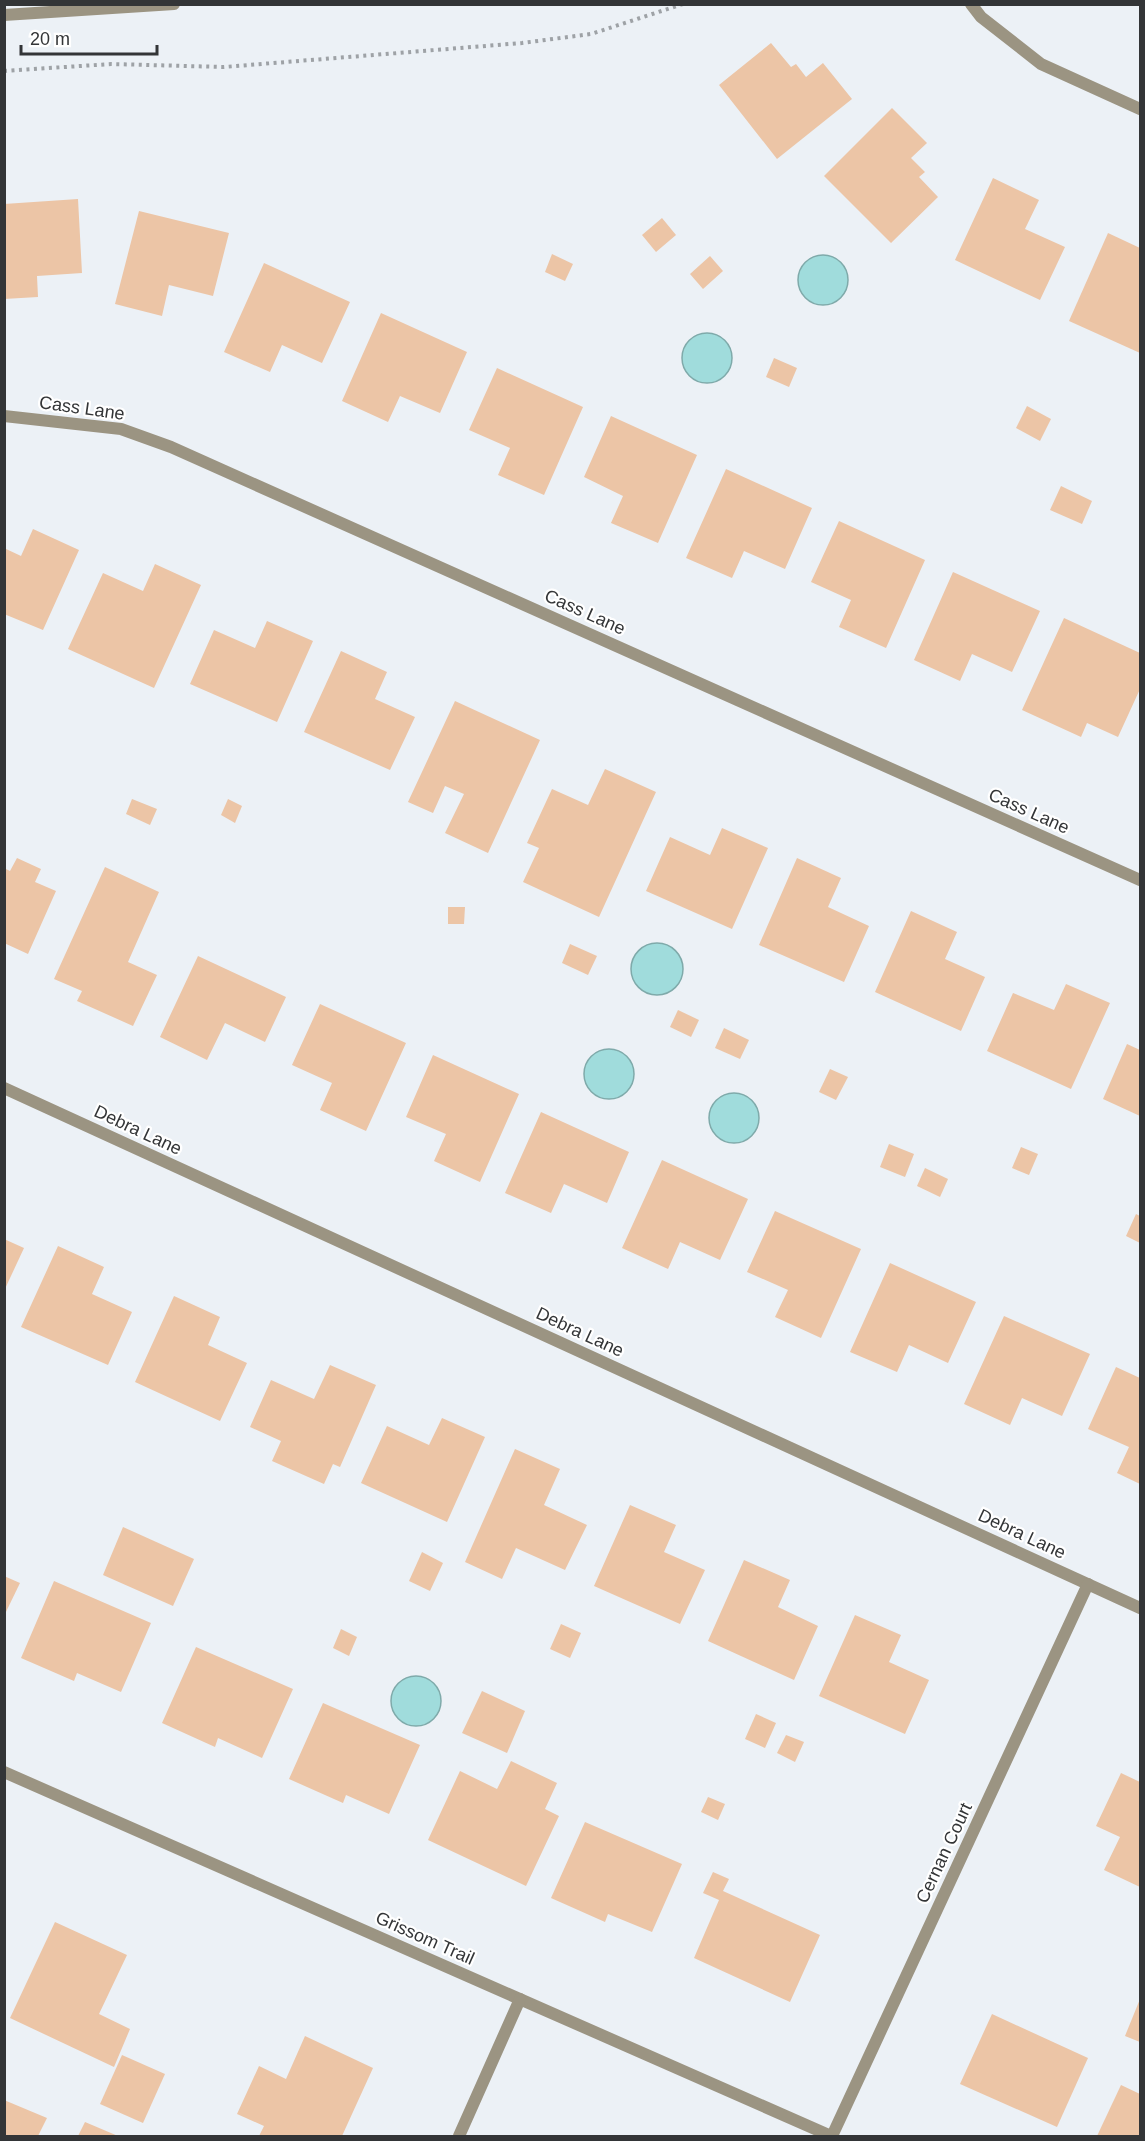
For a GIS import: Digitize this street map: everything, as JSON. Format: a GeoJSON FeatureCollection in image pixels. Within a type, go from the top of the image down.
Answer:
{"type":"FeatureCollection","features":[{"type":"Feature","properties":{"kind":"street"},"geometry":{"type":"LineString","coordinates":[[4,15],[174,4]]}},
{"type":"Feature","properties":{"kind":"street"},"geometry":{"type":"LineString","coordinates":[[971,4],[981,17],[1041,64],[1140,109]]}},
{"type":"Feature","properties":{"kind":"street","name":"Cass Lane"},"geometry":{"type":"LineString","coordinates":[[4,416],[120,429],[171,447],[1140,880]]}},
{"type":"Feature","properties":{"kind":"street","name":"Debra Lane"},"geometry":{"type":"LineString","coordinates":[[4,1088],[1140,1608]]}},
{"type":"Feature","properties":{"kind":"street","name":"Cernan Court"},"geometry":{"type":"LineString","coordinates":[[832,2136],[1088,1584]]}},
{"type":"Feature","properties":{"kind":"street","name":"Grissom Trail"},"geometry":{"type":"LineString","coordinates":[[4,1772],[832,2136]]}},
{"type":"Feature","properties":{"kind":"street"},"geometry":{"type":"LineString","coordinates":[[459,2136],[520,2000]]}},
{"type":"Feature","properties":{"kind":"path"},"geometry":{"type":"LineString","coordinates":[[4,71],[111,64],[224,67],[522,43],[591,34],[683,4]]}},
{"type":"Feature","properties":{"kind":"water"},"geometry":{"type":"Polygon","coordinates":[[[828,255],[841,262],[847,270],[847,290],[841,298],[833,304],[818,305],[805,298],[799,290],[798,275],[805,262],[813,256],[828,255]]]}},
{"type":"Feature","properties":{"kind":"water"},"geometry":{"type":"Polygon","coordinates":[[[702,333],[712,333],[725,340],[732,353],[732,363],[725,376],[712,383],[702,383],[693,379],[686,372],[682,363],[682,353],[686,344],[693,337],[702,333]]]}},
{"type":"Feature","properties":{"kind":"water"},"geometry":{"type":"Polygon","coordinates":[[[657,943],[667,945],[675,951],[681,959],[683,969],[681,979],[675,987],[667,993],[657,995],[647,993],[639,987],[633,979],[631,969],[633,959],[639,951],[647,945],[657,943]]]}},
{"type":"Feature","properties":{"kind":"water"},"geometry":{"type":"Polygon","coordinates":[[[609,1049],[618,1051],[629,1060],[634,1074],[632,1083],[623,1094],[609,1099],[600,1097],[589,1088],[584,1074],[586,1065],[595,1054],[609,1049]]]}},
{"type":"Feature","properties":{"kind":"water"},"geometry":{"type":"Polygon","coordinates":[[[729,1093],[739,1093],[752,1100],[759,1113],[759,1123],[752,1136],[739,1143],[729,1143],[720,1139],[713,1132],[709,1123],[709,1113],[713,1104],[720,1097],[729,1093]]]}},
{"type":"Feature","properties":{"kind":"water"},"geometry":{"type":"Polygon","coordinates":[[[416,1676],[434,1683],[441,1701],[434,1719],[416,1726],[398,1719],[391,1701],[398,1683],[416,1676]]]}},
{"type":"Feature","properties":{"kind":"building"},"geometry":{"type":"Polygon","coordinates":[[[771,43],[791,67],[796,64],[806,77],[823,63],[852,99],[777,159],[719,85],[771,43]]]}},
{"type":"Feature","properties":{"kind":"building"},"geometry":{"type":"Polygon","coordinates":[[[892,108],[927,143],[911,158],[925,172],[919,177],[938,197],[891,243],[824,176],[892,108]]]}},
{"type":"Feature","properties":{"kind":"building"},"geometry":{"type":"Polygon","coordinates":[[[993,178],[1039,200],[1025,229],[1065,247],[1040,300],[955,260],[993,178]]]}},
{"type":"Feature","properties":{"kind":"building"},"geometry":{"type":"Polygon","coordinates":[[[78,199],[82,273],[37,276],[38,297],[4,299],[4,204],[78,199]]]}},
{"type":"Feature","properties":{"kind":"building"},"geometry":{"type":"Polygon","coordinates":[[[139,211],[229,233],[213,296],[169,285],[162,316],[115,304],[139,211]]]}},
{"type":"Feature","properties":{"kind":"building"},"geometry":{"type":"Polygon","coordinates":[[[662,218],[676,235],[656,252],[642,235],[662,218]]]}},
{"type":"Feature","properties":{"kind":"building"},"geometry":{"type":"Polygon","coordinates":[[[1108,233],[1140,248],[1140,353],[1069,321],[1108,233]]]}},
{"type":"Feature","properties":{"kind":"building"},"geometry":{"type":"Polygon","coordinates":[[[552,254],[573,264],[565,281],[545,272],[552,254]]]}},
{"type":"Feature","properties":{"kind":"building"},"geometry":{"type":"Polygon","coordinates":[[[710,256],[723,271],[703,289],[690,274],[710,256]]]}},
{"type":"Feature","properties":{"kind":"building"},"geometry":{"type":"Polygon","coordinates":[[[264,263],[350,302],[322,363],[282,345],[270,372],[224,352],[264,263]]]}},
{"type":"Feature","properties":{"kind":"building"},"geometry":{"type":"Polygon","coordinates":[[[381,313],[467,352],[440,413],[400,396],[388,422],[342,401],[381,313]]]}},
{"type":"Feature","properties":{"kind":"building"},"geometry":{"type":"Polygon","coordinates":[[[774,358],[797,368],[789,387],[766,377],[774,358]]]}},
{"type":"Feature","properties":{"kind":"building"},"geometry":{"type":"Polygon","coordinates":[[[497,368],[583,407],[544,495],[498,475],[510,448],[469,430],[497,368]]]}},
{"type":"Feature","properties":{"kind":"building"},"geometry":{"type":"Polygon","coordinates":[[[1027,406],[1051,419],[1040,441],[1016,428],[1027,406]]]}},
{"type":"Feature","properties":{"kind":"building"},"geometry":{"type":"Polygon","coordinates":[[[611,416],[697,455],[658,543],[611,523],[623,496],[584,477],[611,416]]]}},
{"type":"Feature","properties":{"kind":"building"},"geometry":{"type":"Polygon","coordinates":[[[726,469],[812,508],[785,569],[744,551],[732,578],[686,558],[726,469]]]}},
{"type":"Feature","properties":{"kind":"building"},"geometry":{"type":"Polygon","coordinates":[[[1061,486],[1092,501],[1082,524],[1050,510],[1061,486]]]}},
{"type":"Feature","properties":{"kind":"building"},"geometry":{"type":"Polygon","coordinates":[[[839,521],[925,560],[886,648],[839,627],[851,600],[811,582],[839,521]]]}},
{"type":"Feature","properties":{"kind":"building"},"geometry":{"type":"Polygon","coordinates":[[[33,529],[79,550],[43,630],[4,614],[4,548],[21,556],[33,529]]]}},
{"type":"Feature","properties":{"kind":"building"},"geometry":{"type":"Polygon","coordinates":[[[155,564],[201,585],[154,688],[68,649],[103,573],[143,591],[155,564]]]}},
{"type":"Feature","properties":{"kind":"building"},"geometry":{"type":"Polygon","coordinates":[[[953,572],[1040,611],[1012,672],[972,654],[960,681],[914,660],[953,572]]]}},
{"type":"Feature","properties":{"kind":"building"},"geometry":{"type":"Polygon","coordinates":[[[1064,618],[1140,653],[1140,689],[1118,737],[1087,723],[1081,737],[1022,710],[1064,618]]]}},
{"type":"Feature","properties":{"kind":"building"},"geometry":{"type":"Polygon","coordinates":[[[267,621],[313,641],[277,722],[190,684],[214,630],[255,648],[267,621]]]}},
{"type":"Feature","properties":{"kind":"building"},"geometry":{"type":"Polygon","coordinates":[[[341,651],[387,672],[375,699],[415,717],[390,770],[304,732],[341,651]]]}},
{"type":"Feature","properties":{"kind":"building"},"geometry":{"type":"Polygon","coordinates":[[[455,701],[540,740],[488,853],[445,833],[464,794],[445,786],[433,813],[408,802],[455,701]]]}},
{"type":"Feature","properties":{"kind":"building"},"geometry":{"type":"Polygon","coordinates":[[[605,769],[656,792],[599,917],[523,882],[539,848],[527,843],[552,789],[588,805],[605,769]]]}},
{"type":"Feature","properties":{"kind":"building"},"geometry":{"type":"Polygon","coordinates":[[[132,799],[157,809],[150,825],[126,814],[132,799]]]}},
{"type":"Feature","properties":{"kind":"building"},"geometry":{"type":"Polygon","coordinates":[[[228,799],[242,806],[235,823],[221,815],[228,799]]]}},
{"type":"Feature","properties":{"kind":"building"},"geometry":{"type":"Polygon","coordinates":[[[722,828],[768,848],[732,929],[646,891],[670,837],[710,855],[722,828]]]}},
{"type":"Feature","properties":{"kind":"building"},"geometry":{"type":"Polygon","coordinates":[[[17,858],[41,869],[35,882],[56,891],[28,954],[4,943],[4,868],[10,871],[17,858]]]}},
{"type":"Feature","properties":{"kind":"building"},"geometry":{"type":"Polygon","coordinates":[[[797,858],[841,878],[828,907],[869,926],[844,982],[759,945],[797,858]]]}},
{"type":"Feature","properties":{"kind":"building"},"geometry":{"type":"Polygon","coordinates":[[[105,867],[159,892],[128,962],[157,975],[133,1026],[77,1001],[82,991],[54,979],[105,867]]]}},
{"type":"Feature","properties":{"kind":"building"},"geometry":{"type":"Polygon","coordinates":[[[448,907],[465,907],[464,924],[448,924],[448,907]]]}},
{"type":"Feature","properties":{"kind":"building"},"geometry":{"type":"Polygon","coordinates":[[[911,911],[957,932],[945,959],[985,977],[961,1031],[875,992],[911,911]]]}},
{"type":"Feature","properties":{"kind":"building"},"geometry":{"type":"Polygon","coordinates":[[[570,944],[597,956],[588,975],[562,963],[570,944]]]}},
{"type":"Feature","properties":{"kind":"building"},"geometry":{"type":"Polygon","coordinates":[[[198,956],[286,997],[265,1042],[225,1023],[207,1060],[160,1037],[198,956]]]}},
{"type":"Feature","properties":{"kind":"building"},"geometry":{"type":"Polygon","coordinates":[[[1066,984],[1110,1003],[1071,1089],[987,1051],[1013,993],[1054,1010],[1066,984]]]}},
{"type":"Feature","properties":{"kind":"building"},"geometry":{"type":"Polygon","coordinates":[[[320,1004],[406,1043],[366,1131],[320,1110],[332,1083],[292,1065],[320,1004]]]}},
{"type":"Feature","properties":{"kind":"building"},"geometry":{"type":"Polygon","coordinates":[[[678,1010],[699,1020],[691,1037],[670,1027],[678,1010]]]}},
{"type":"Feature","properties":{"kind":"building"},"geometry":{"type":"Polygon","coordinates":[[[724,1028],[749,1040],[740,1059],[715,1048],[724,1028]]]}},
{"type":"Feature","properties":{"kind":"building"},"geometry":{"type":"Polygon","coordinates":[[[1127,1044],[1140,1050],[1140,1116],[1103,1099],[1127,1044]]]}},
{"type":"Feature","properties":{"kind":"building"},"geometry":{"type":"Polygon","coordinates":[[[433,1055],[519,1094],[480,1182],[434,1161],[446,1134],[406,1117],[433,1055]]]}},
{"type":"Feature","properties":{"kind":"building"},"geometry":{"type":"Polygon","coordinates":[[[830,1069],[848,1077],[836,1100],[819,1092],[830,1069]]]}},
{"type":"Feature","properties":{"kind":"building"},"geometry":{"type":"Polygon","coordinates":[[[541,1112],[629,1152],[607,1203],[564,1184],[551,1213],[505,1193],[541,1112]]]}},
{"type":"Feature","properties":{"kind":"building"},"geometry":{"type":"Polygon","coordinates":[[[889,1144],[914,1154],[905,1177],[880,1167],[889,1144]]]}},
{"type":"Feature","properties":{"kind":"building"},"geometry":{"type":"Polygon","coordinates":[[[1021,1147],[1038,1154],[1029,1175],[1012,1168],[1021,1147]]]}},
{"type":"Feature","properties":{"kind":"building"},"geometry":{"type":"Polygon","coordinates":[[[662,1160],[748,1199],[720,1260],[680,1242],[668,1269],[622,1248],[662,1160]]]}},
{"type":"Feature","properties":{"kind":"building"},"geometry":{"type":"Polygon","coordinates":[[[925,1168],[948,1179],[940,1197],[917,1186],[925,1168]]]}},
{"type":"Feature","properties":{"kind":"building"},"geometry":{"type":"Polygon","coordinates":[[[775,1211],[861,1249],[821,1338],[775,1317],[788,1290],[747,1272],[775,1211]]]}},
{"type":"Feature","properties":{"kind":"building"},"geometry":{"type":"Polygon","coordinates":[[[1136,1214],[1140,1216],[1140,1243],[1126,1236],[1136,1214]]]}},
{"type":"Feature","properties":{"kind":"building"},"geometry":{"type":"Polygon","coordinates":[[[4,1239],[24,1248],[4,1291],[4,1239]]]}},
{"type":"Feature","properties":{"kind":"building"},"geometry":{"type":"Polygon","coordinates":[[[58,1246],[104,1267],[92,1294],[132,1312],[108,1365],[21,1327],[58,1246]]]}},
{"type":"Feature","properties":{"kind":"building"},"geometry":{"type":"Polygon","coordinates":[[[890,1263],[976,1302],[948,1363],[909,1345],[897,1372],[850,1352],[890,1263]]]}},
{"type":"Feature","properties":{"kind":"building"},"geometry":{"type":"Polygon","coordinates":[[[174,1296],[220,1317],[208,1345],[247,1363],[220,1421],[135,1382],[174,1296]]]}},
{"type":"Feature","properties":{"kind":"building"},"geometry":{"type":"Polygon","coordinates":[[[1004,1316],[1090,1354],[1062,1416],[1022,1398],[1010,1425],[964,1404],[1004,1316]]]}},
{"type":"Feature","properties":{"kind":"building"},"geometry":{"type":"Polygon","coordinates":[[[330,1365],[376,1385],[340,1467],[333,1464],[324,1484],[272,1461],[281,1441],[250,1427],[271,1380],[314,1399],[330,1365]]]}},
{"type":"Feature","properties":{"kind":"building"},"geometry":{"type":"Polygon","coordinates":[[[1116,1367],[1140,1378],[1140,1484],[1117,1473],[1129,1447],[1088,1429],[1116,1367]]]}},
{"type":"Feature","properties":{"kind":"building"},"geometry":{"type":"Polygon","coordinates":[[[442,1418],[485,1437],[447,1522],[361,1483],[387,1426],[429,1445],[442,1418]]]}},
{"type":"Feature","properties":{"kind":"building"},"geometry":{"type":"Polygon","coordinates":[[[515,1449],[560,1469],[544,1505],[587,1525],[565,1570],[516,1548],[502,1579],[465,1562],[515,1449]]]}},
{"type":"Feature","properties":{"kind":"building"},"geometry":{"type":"Polygon","coordinates":[[[630,1505],[676,1525],[664,1552],[705,1570],[680,1624],[594,1586],[630,1505]]]}},
{"type":"Feature","properties":{"kind":"building"},"geometry":{"type":"Polygon","coordinates":[[[123,1527],[194,1559],[173,1606],[103,1575],[123,1527]]]}},
{"type":"Feature","properties":{"kind":"building"},"geometry":{"type":"Polygon","coordinates":[[[422,1552],[443,1563],[430,1591],[409,1581],[422,1552]]]}},
{"type":"Feature","properties":{"kind":"building"},"geometry":{"type":"Polygon","coordinates":[[[744,1560],[790,1580],[778,1607],[818,1626],[794,1680],[708,1641],[744,1560]]]}},
{"type":"Feature","properties":{"kind":"building"},"geometry":{"type":"Polygon","coordinates":[[[4,1576],[20,1583],[4,1616],[4,1576]]]}},
{"type":"Feature","properties":{"kind":"building"},"geometry":{"type":"Polygon","coordinates":[[[54,1581],[151,1623],[121,1692],[77,1673],[74,1681],[21,1658],[54,1581]]]}},
{"type":"Feature","properties":{"kind":"building"},"geometry":{"type":"Polygon","coordinates":[[[855,1615],[901,1635],[889,1662],[929,1680],[905,1734],[819,1696],[855,1615]]]}},
{"type":"Feature","properties":{"kind":"building"},"geometry":{"type":"Polygon","coordinates":[[[561,1624],[581,1633],[570,1658],[550,1649],[561,1624]]]}},
{"type":"Feature","properties":{"kind":"building"},"geometry":{"type":"Polygon","coordinates":[[[341,1629],[357,1637],[349,1656],[333,1648],[341,1629]]]}},
{"type":"Feature","properties":{"kind":"building"},"geometry":{"type":"Polygon","coordinates":[[[196,1647],[293,1689],[262,1758],[218,1738],[215,1747],[162,1723],[196,1647]]]}},
{"type":"Feature","properties":{"kind":"building"},"geometry":{"type":"Polygon","coordinates":[[[482,1691],[525,1711],[507,1753],[462,1733],[482,1691]]]}},
{"type":"Feature","properties":{"kind":"building"},"geometry":{"type":"Polygon","coordinates":[[[323,1703],[420,1745],[389,1814],[346,1795],[343,1803],[289,1779],[323,1703]]]}},
{"type":"Feature","properties":{"kind":"building"},"geometry":{"type":"Polygon","coordinates":[[[756,1714],[776,1723],[765,1748],[745,1739],[756,1714]]]}},
{"type":"Feature","properties":{"kind":"building"},"geometry":{"type":"Polygon","coordinates":[[[786,1735],[804,1742],[795,1762],[777,1753],[786,1735]]]}},
{"type":"Feature","properties":{"kind":"building"},"geometry":{"type":"Polygon","coordinates":[[[511,1761],[557,1783],[545,1809],[559,1816],[526,1886],[428,1840],[460,1771],[497,1789],[511,1761]]]}},
{"type":"Feature","properties":{"kind":"building"},"geometry":{"type":"Polygon","coordinates":[[[1121,1773],[1140,1782],[1140,1887],[1104,1870],[1120,1837],[1096,1826],[1121,1773]]]}},
{"type":"Feature","properties":{"kind":"building"},"geometry":{"type":"Polygon","coordinates":[[[708,1797],[725,1804],[718,1820],[701,1812],[708,1797]]]}},
{"type":"Feature","properties":{"kind":"building"},"geometry":{"type":"Polygon","coordinates":[[[585,1822],[682,1864],[652,1932],[608,1914],[605,1922],[551,1898],[585,1822]]]}},
{"type":"Feature","properties":{"kind":"building"},"geometry":{"type":"Polygon","coordinates":[[[713,1872],[729,1879],[723,1891],[820,1935],[790,2002],[694,1958],[719,1900],[703,1893],[713,1872]]]}},
{"type":"Feature","properties":{"kind":"building"},"geometry":{"type":"Polygon","coordinates":[[[55,1922],[127,1955],[99,2014],[130,2029],[114,2067],[10,2018],[55,1922]]]}},
{"type":"Feature","properties":{"kind":"building"},"geometry":{"type":"Polygon","coordinates":[[[1140,1999],[1140,2042],[1125,2036],[1140,1999]]]}},
{"type":"Feature","properties":{"kind":"building"},"geometry":{"type":"Polygon","coordinates":[[[992,2014],[1088,2058],[1057,2127],[960,2084],[992,2014]]]}},
{"type":"Feature","properties":{"kind":"building"},"geometry":{"type":"Polygon","coordinates":[[[305,2036],[373,2068],[342,2136],[259,2136],[264,2126],[237,2114],[259,2066],[286,2079],[305,2036]]]}},
{"type":"Feature","properties":{"kind":"building"},"geometry":{"type":"Polygon","coordinates":[[[122,2055],[165,2074],[143,2123],[100,2104],[122,2055]]]}},
{"type":"Feature","properties":{"kind":"building"},"geometry":{"type":"Polygon","coordinates":[[[1121,2085],[1140,2094],[1140,2136],[1097,2136],[1121,2085]]]}},
{"type":"Feature","properties":{"kind":"building"},"geometry":{"type":"Polygon","coordinates":[[[4,2100],[47,2118],[38,2136],[4,2136],[4,2100]]]}},
{"type":"Feature","properties":{"kind":"building"},"geometry":{"type":"Polygon","coordinates":[[[85,2122],[118,2136],[78,2136],[85,2122]]]}}]}
